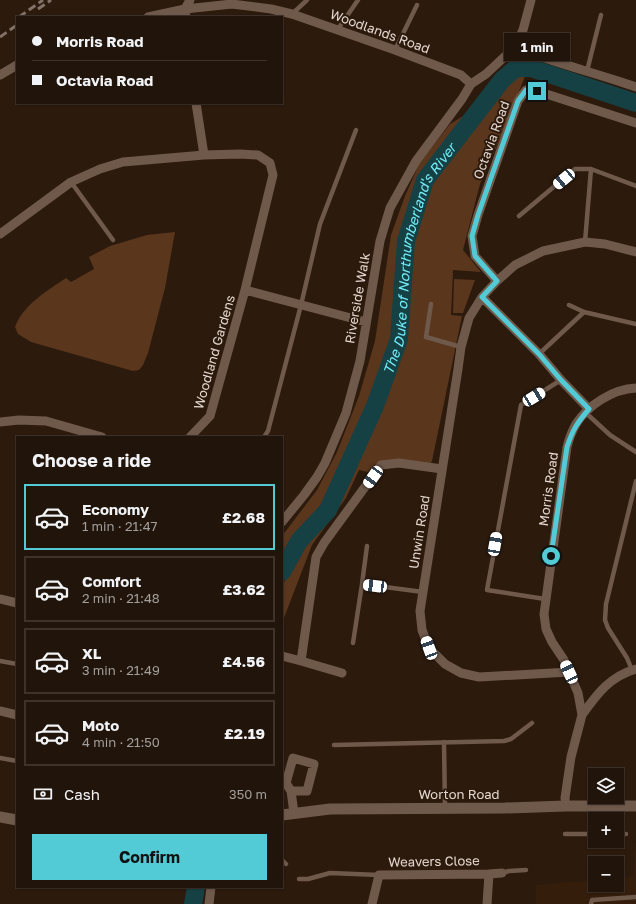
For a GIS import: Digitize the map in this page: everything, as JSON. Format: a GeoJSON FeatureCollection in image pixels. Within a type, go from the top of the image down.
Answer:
{"type":"FeatureCollection","features":[{"type":"Feature","properties":{"kind":"street"},"geometry":{"type":"LineString","coordinates":[[186,13],[190,0]]}},
{"type":"Feature","properties":{"kind":"street"},"geometry":{"type":"LineString","coordinates":[[471,84],[486,74],[515,47],[523,30],[531,0]]}},
{"type":"Feature","properties":{"kind":"street","name":"Woodlands Road"},"geometry":{"type":"LineString","coordinates":[[158,16],[186,13],[232,4],[271,9],[292,14],[395,50],[461,76],[471,84]]}},
{"type":"Feature","properties":{"kind":"street"},"geometry":{"type":"LineString","coordinates":[[515,47],[540,57],[636,87]]}},
{"type":"Feature","properties":{"kind":"street"},"geometry":{"type":"LineString","coordinates":[[0,75],[16,66]]}},
{"type":"Feature","properties":{"kind":"street","name":"Riverside Walk"},"geometry":{"type":"LineString","coordinates":[[283,521],[317,477],[325,463],[346,413],[360,360],[380,241],[390,208],[416,161],[462,99],[471,84]]}},
{"type":"Feature","properties":{"kind":"street","name":"Octavia Road"},"geometry":{"type":"LineString","coordinates":[[497,281],[475,256],[472,236],[518,101],[526,90],[537,91],[636,122]]}},
{"type":"Feature","properties":{"kind":"street"},"geometry":{"type":"LineString","coordinates":[[196,104],[204,155]]}},
{"type":"Feature","properties":{"kind":"street","name":"Woodland Gardens"},"geometry":{"type":"LineString","coordinates":[[0,234],[71,182],[100,169],[123,162],[204,155],[240,154],[258,155],[270,163],[274,175],[245,290],[210,416],[191,436]]}},
{"type":"Feature","properties":{"kind":"street","name":"Unwin Road"},"geometry":{"type":"LineString","coordinates":[[569,672],[478,677],[461,673],[445,664],[429,648],[422,630],[420,611],[461,347],[469,318],[482,297],[515,265],[543,251],[585,242],[606,244],[636,252]]}},
{"type":"Feature","properties":{"kind":"street","name":"Woodland Gardens"},"geometry":{"type":"LineString","coordinates":[[245,290],[366,322]]}},
{"type":"Feature","properties":{"kind":"street"},"geometry":{"type":"LineString","coordinates":[[482,297],[539,354],[588,411]]}},
{"type":"Feature","properties":{"kind":"street","name":"Morris Road"},"geometry":{"type":"LineString","coordinates":[[582,715],[578,693],[564,660],[552,642],[546,629],[544,614],[567,447],[577,422],[602,399],[614,393],[636,388]]}},
{"type":"Feature","properties":{"kind":"street"},"geometry":{"type":"LineString","coordinates":[[0,422],[19,420],[46,422],[98,436]]}},
{"type":"Feature","properties":{"kind":"street"},"geometry":{"type":"LineString","coordinates":[[300,660],[316,557],[381,466],[399,463],[442,469]]}},
{"type":"Feature","properties":{"kind":"street"},"geometry":{"type":"LineString","coordinates":[[0,599],[16,603]]}},
{"type":"Feature","properties":{"kind":"street"},"geometry":{"type":"LineString","coordinates":[[283,656],[342,673]]}},
{"type":"Feature","properties":{"kind":"street"},"geometry":{"type":"LineString","coordinates":[[566,806],[565,798],[572,757],[582,715],[597,694],[612,680],[634,670]]}},
{"type":"Feature","properties":{"kind":"street"},"geometry":{"type":"LineString","coordinates":[[0,711],[16,715]]}},
{"type":"Feature","properties":{"kind":"street"},"geometry":{"type":"LineString","coordinates":[[291,791],[294,814]]}},
{"type":"Feature","properties":{"kind":"street","name":"Worton Road"},"geometry":{"type":"LineString","coordinates":[[283,815],[330,808],[544,808],[566,806],[636,806]]}},
{"type":"Feature","properties":{"kind":"street"},"geometry":{"type":"LineString","coordinates":[[0,817],[16,820]]}},
{"type":"Feature","properties":{"kind":"street"},"geometry":{"type":"LineString","coordinates":[[489,874],[502,873]]}},
{"type":"Feature","properties":{"kind":"street","name":"Weavers Close"},"geometry":{"type":"LineString","coordinates":[[372,904],[379,875],[489,874],[487,904]]}},
{"type":"Feature","properties":{"kind":"street"},"geometry":{"type":"LineString","coordinates":[[209,904],[211,888]]}},
{"type":"Feature","properties":{"kind":"lane"},"geometry":{"type":"LineString","coordinates":[[292,14],[307,0]]}},
{"type":"Feature","properties":{"kind":"lane"},"geometry":{"type":"LineString","coordinates":[[338,30],[358,0]]}},
{"type":"Feature","properties":{"kind":"lane"},"geometry":{"type":"LineString","coordinates":[[395,50],[417,5]]}},
{"type":"Feature","properties":{"kind":"lane"},"geometry":{"type":"LineString","coordinates":[[587,71],[601,15]]}},
{"type":"Feature","properties":{"kind":"lane"},"geometry":{"type":"LineString","coordinates":[[265,436],[268,431],[301,305],[320,224],[356,130]]}},
{"type":"Feature","properties":{"kind":"lane"},"geometry":{"type":"LineString","coordinates":[[519,216],[575,169],[591,169],[636,186]]}},
{"type":"Feature","properties":{"kind":"lane"},"geometry":{"type":"LineString","coordinates":[[585,242],[591,169]]}},
{"type":"Feature","properties":{"kind":"lane"},"geometry":{"type":"LineString","coordinates":[[71,182],[113,240]]}},
{"type":"Feature","properties":{"kind":"lane"},"geometry":{"type":"LineString","coordinates":[[431,304],[426,337],[461,347]]}},
{"type":"Feature","properties":{"kind":"lane"},"geometry":{"type":"LineString","coordinates":[[569,305],[584,312],[636,324]]}},
{"type":"Feature","properties":{"kind":"lane"},"geometry":{"type":"LineString","coordinates":[[539,354],[584,312]]}},
{"type":"Feature","properties":{"kind":"lane"},"geometry":{"type":"LineString","coordinates":[[545,599],[487,590],[521,405],[561,380]]}},
{"type":"Feature","properties":{"kind":"lane"},"geometry":{"type":"LineString","coordinates":[[588,411],[610,436],[636,452]]}},
{"type":"Feature","properties":{"kind":"lane"},"geometry":{"type":"LineString","coordinates":[[634,670],[608,628],[605,620],[606,604],[636,481]]}},
{"type":"Feature","properties":{"kind":"lane"},"geometry":{"type":"LineString","coordinates":[[353,643],[367,546]]}},
{"type":"Feature","properties":{"kind":"lane"},"geometry":{"type":"LineString","coordinates":[[362,584],[423,592]]}},
{"type":"Feature","properties":{"kind":"lane"},"geometry":{"type":"LineString","coordinates":[[0,661],[16,664]]}},
{"type":"Feature","properties":{"kind":"lane"},"geometry":{"type":"LineString","coordinates":[[334,745],[504,741],[511,739],[532,723]]}},
{"type":"Feature","properties":{"kind":"lane"},"geometry":{"type":"LineString","coordinates":[[444,742],[445,808]]}},
{"type":"Feature","properties":{"kind":"lane"},"geometry":{"type":"LineString","coordinates":[[0,758],[16,761]]}},
{"type":"Feature","properties":{"kind":"lane"},"geometry":{"type":"LineString","coordinates":[[601,807],[601,812]]}},
{"type":"Feature","properties":{"kind":"lane"},"geometry":{"type":"LineString","coordinates":[[564,834],[588,834]]}},
{"type":"Feature","properties":{"kind":"lane"},"geometry":{"type":"LineString","coordinates":[[502,873],[526,870]]}},
{"type":"Feature","properties":{"kind":"lane"},"geometry":{"type":"LineString","coordinates":[[299,878],[308,879],[330,873],[379,875]]}},
{"type":"Feature","properties":{"kind":"lane"},"geometry":{"type":"LineString","coordinates":[[591,904],[592,900],[636,897]]}},
{"type":"Feature","properties":{"kind":"shaded area"},"geometry":{"type":"Polygon","coordinates":[[[520,76],[525,76],[506,125],[480,184],[463,250],[481,272],[453,270],[451,315],[462,316],[432,461],[430,464],[378,462],[368,472],[359,470],[346,498],[312,545],[283,620],[283,585],[300,548],[317,526],[333,510],[353,468],[397,361],[403,339],[410,247],[429,184],[491,101],[508,82],[520,76]]]}},
{"type":"Feature","properties":{"kind":"shaded area"},"geometry":{"type":"Polygon","coordinates":[[[470,112],[471,115],[422,178],[402,242],[397,321],[389,350],[352,446],[331,491],[299,534],[283,560],[283,535],[317,490],[337,452],[359,396],[375,341],[391,235],[405,196],[420,162],[450,124],[470,112]]]}},
{"type":"Feature","properties":{"kind":"shaded area"},"geometry":{"type":"Polygon","coordinates":[[[175,232],[165,288],[148,353],[139,370],[133,371],[31,342],[18,334],[15,327],[19,319],[37,299],[66,278],[71,282],[94,269],[89,257],[110,246],[147,235],[175,232]]]}},
{"type":"Feature","properties":{"kind":"shaded area"},"geometry":{"type":"Polygon","coordinates":[[[454,279],[475,280],[463,313],[453,313],[454,279]]]}},
{"type":"Feature","properties":{"kind":"shaded area"},"geometry":{"type":"Polygon","coordinates":[[[636,838],[636,904],[536,904],[536,885],[588,881],[588,892],[624,892],[624,878],[634,877],[636,838]]]}},
{"type":"Feature","properties":{"kind":"waterway","name":"The Duke of Northumberland's River"},"geometry":{"type":"LineString","coordinates":[[283,570],[299,541],[328,510],[375,406],[399,339],[406,241],[425,180],[502,80],[516,68],[531,68],[636,103]]}},
{"type":"Feature","properties":{"kind":"waterway","name":"The Duke of Northumberland's River"},"geometry":{"type":"LineString","coordinates":[[193,904],[196,888]]}},
{"type":"Feature","properties":{"kind":"railway"},"geometry":{"type":"LineString","coordinates":[[20,16],[43,0]]}},
{"type":"Feature","properties":{"kind":"railway"},"geometry":{"type":"LineString","coordinates":[[38,9],[51,0]]}},
{"type":"Feature","properties":{"kind":"railway"},"geometry":{"type":"LineString","coordinates":[[0,37],[16,26]]}},
{"type":"Feature","properties":{"kind":"route"},"geometry":{"type":"LineString","coordinates":[[537,91],[526,90],[518,101],[472,236],[475,256],[497,281],[482,297],[539,354],[561,380],[589,409],[577,422],[567,447],[551,556]]}}]}
